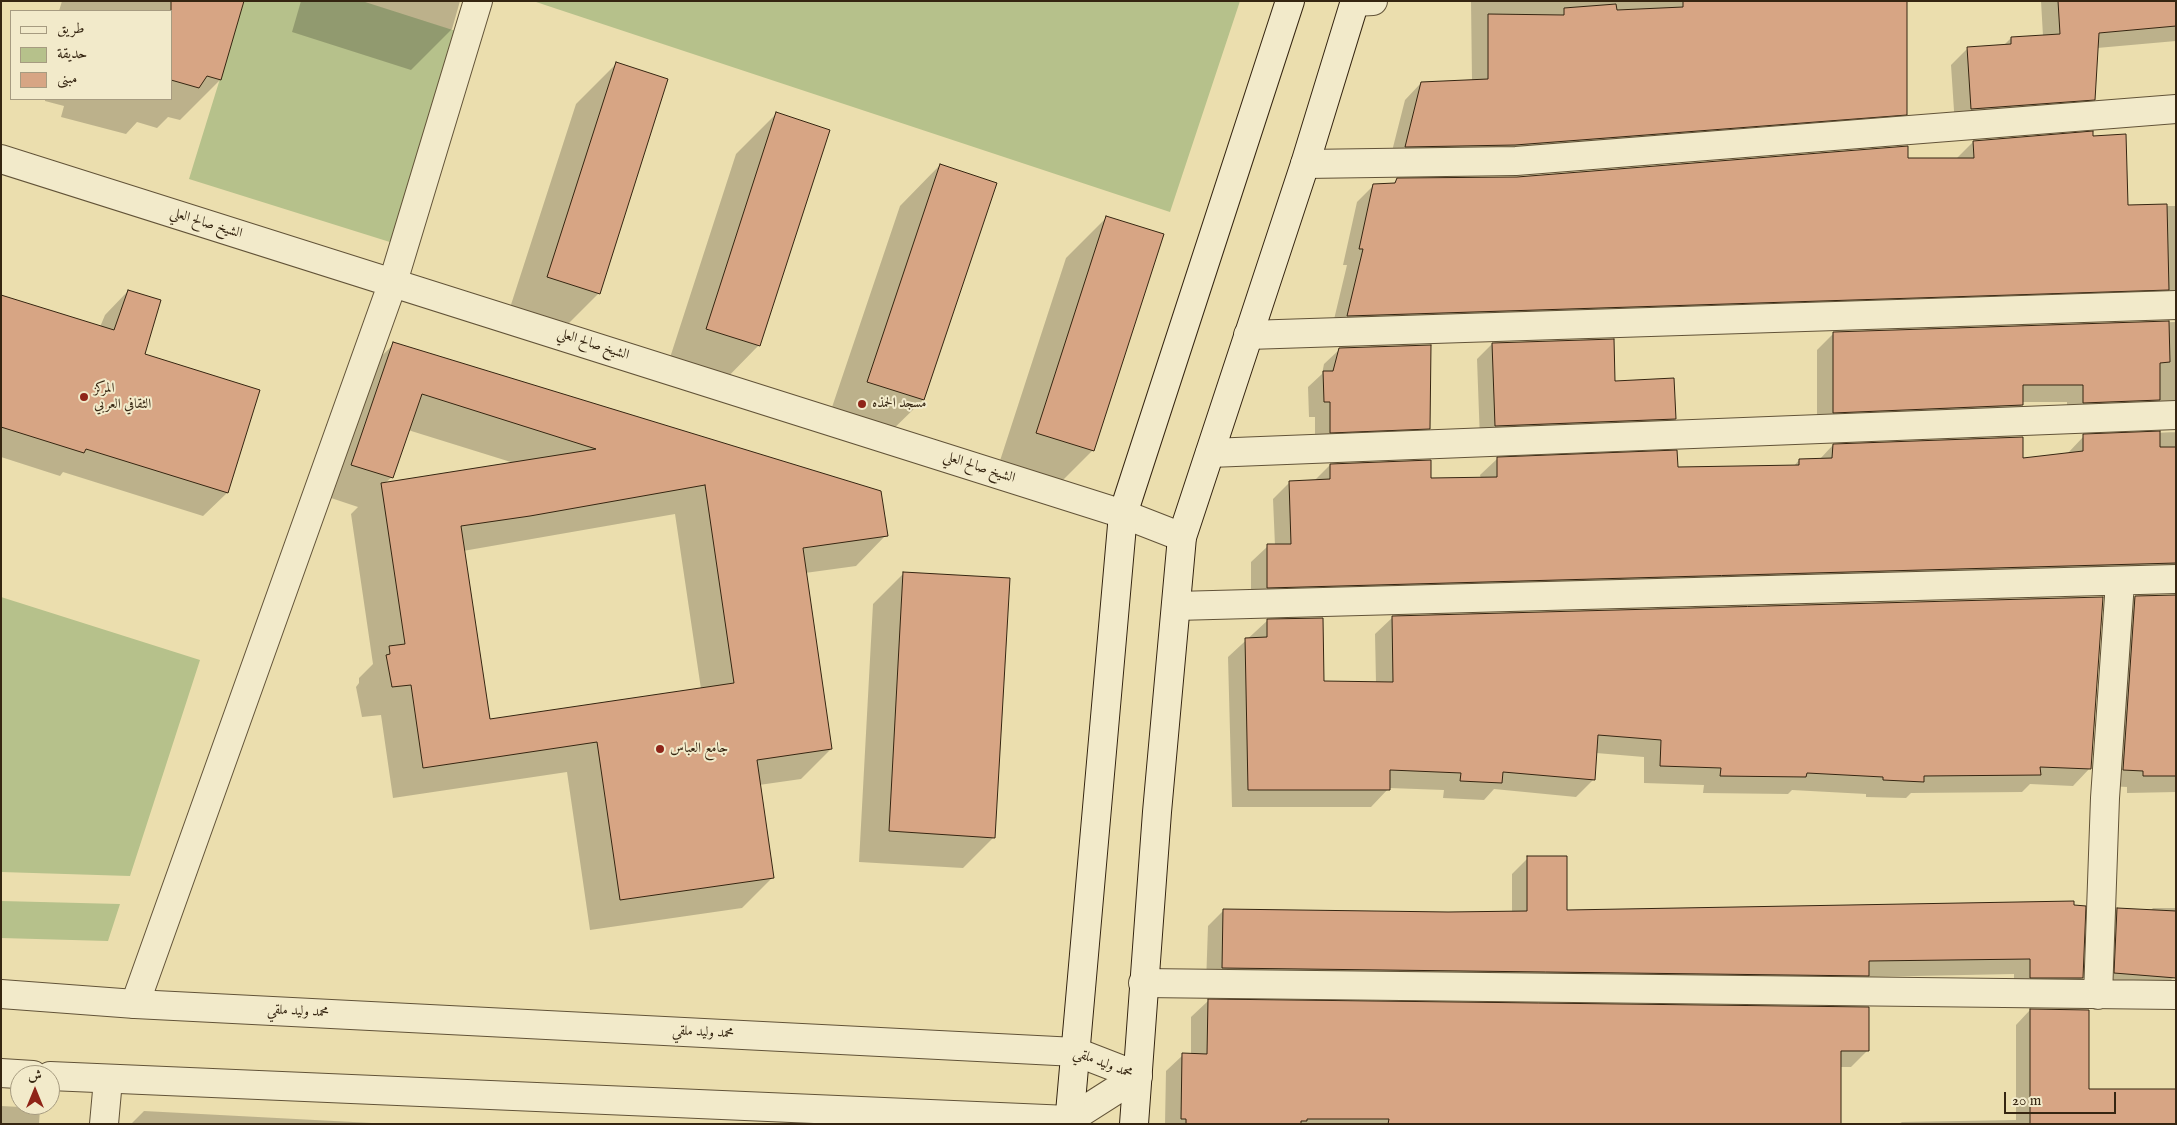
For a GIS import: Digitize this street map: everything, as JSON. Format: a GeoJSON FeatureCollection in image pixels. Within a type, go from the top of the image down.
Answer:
{"type":"FeatureCollection","features":[{"type":"Feature","properties":{"kind":"street"},"geometry":{"type":"LineString","coordinates":[[136,1004],[393,282],[478,1]]}},
{"type":"Feature","properties":{"kind":"street"},"geometry":{"type":"LineString","coordinates":[[60,1077],[1069,1122],[1123,514],[1290,1]]}},
{"type":"Feature","properties":{"kind":"street"},"geometry":{"type":"LineString","coordinates":[[1134,1124],[1143,983],[1182,537],[1305,164],[1361,2]]}},
{"type":"Feature","properties":{"kind":"street"},"geometry":{"type":"LineString","coordinates":[[1305,164],[1516,161],[2176,109]]}},
{"type":"Feature","properties":{"kind":"street","name":"الشيخ صالح العلي"},"geometry":{"type":"LineString","coordinates":[[1,159],[1123,514],[1182,537]]}},
{"type":"Feature","properties":{"kind":"street"},"geometry":{"type":"LineString","coordinates":[[1248,335],[2176,305]]}},
{"type":"Feature","properties":{"kind":"street"},"geometry":{"type":"LineString","coordinates":[[1210,453],[2176,415]]}},
{"type":"Feature","properties":{"kind":"street"},"geometry":{"type":"LineString","coordinates":[[1176,606],[2176,580]]}},
{"type":"Feature","properties":{"kind":"street"},"geometry":{"type":"LineString","coordinates":[[2098,995],[2105,798],[2120,582]]}},
{"type":"Feature","properties":{"kind":"street"},"geometry":{"type":"LineString","coordinates":[[1143,983],[2176,995]]}},
{"type":"Feature","properties":{"kind":"street","name":"محمد وليد ملقي"},"geometry":{"type":"LineString","coordinates":[[1,994],[136,1004],[1076,1052],[1138,1076]]}},
{"type":"Feature","properties":{"kind":"street","name":"محمد وليد ملقي"},"geometry":{"type":"LineString","coordinates":[[1069,1122],[1138,1076]]}},
{"type":"Feature","properties":{"kind":"street"},"geometry":{"type":"LineString","coordinates":[[104,1124],[108,1080]]}},
{"type":"Feature","properties":{"kind":"green space"},"geometry":{"type":"Polygon","coordinates":[[[244,1],[362,1],[459,32],[393,243],[189,179],[244,1]]]}},
{"type":"Feature","properties":{"kind":"green space"},"geometry":{"type":"Polygon","coordinates":[[[533,1],[1240,1],[1170,212],[533,1]]]}},
{"type":"Feature","properties":{"kind":"green space"},"geometry":{"type":"Polygon","coordinates":[[[1,597],[200,660],[130,876],[1,872],[1,597]]]}},
{"type":"Feature","properties":{"kind":"green space"},"geometry":{"type":"Polygon","coordinates":[[[1,901],[120,904],[108,941],[1,938],[1,901]]]}},
{"type":"Feature","properties":{"kind":"building"},"geometry":{"type":"Polygon","coordinates":[[[171,1],[244,1],[221,80],[207,76],[199,88],[172,80],[171,1]]]}},
{"type":"Feature","properties":{"kind":"building"},"geometry":{"type":"Polygon","coordinates":[[[1683,1],[1907,1],[1907,115],[1515,145],[1405,147],[1421,82],[1488,79],[1488,14],[1564,15],[1564,8],[1616,4],[1617,10],[1683,7],[1683,1]]]}},
{"type":"Feature","properties":{"kind":"building"},"geometry":{"type":"Polygon","coordinates":[[[2058,1],[2176,1],[2176,26],[2099,33],[2095,100],[1971,109],[1967,47],[2011,44],[2011,37],[2060,34],[2058,1]]]}},
{"type":"Feature","properties":{"kind":"building"},"geometry":{"type":"Polygon","coordinates":[[[616,62],[668,79],[600,294],[547,277],[616,62]]]}},
{"type":"Feature","properties":{"kind":"building"},"geometry":{"type":"Polygon","coordinates":[[[776,112],[830,130],[760,346],[706,329],[776,112]]]}},
{"type":"Feature","properties":{"kind":"building"},"geometry":{"type":"Polygon","coordinates":[[[2093,131],[2093,136],[2126,134],[2128,205],[2167,204],[2169,290],[1347,316],[1363,249],[1359,249],[1373,184],[1395,183],[1397,178],[1517,177],[1908,146],[1908,158],[1974,158],[1973,141],[2093,131]]]}},
{"type":"Feature","properties":{"kind":"building"},"geometry":{"type":"Polygon","coordinates":[[[940,164],[997,183],[924,400],[867,382],[940,164]]]}},
{"type":"Feature","properties":{"kind":"building"},"geometry":{"type":"Polygon","coordinates":[[[1106,216],[1164,234],[1094,451],[1036,433],[1106,216]]]}},
{"type":"Feature","properties":{"kind":"building"},"geometry":{"type":"Polygon","coordinates":[[[128,290],[161,300],[145,354],[260,390],[228,493],[86,449],[84,453],[1,427],[1,295],[114,330],[128,290]]]}},
{"type":"Feature","properties":{"kind":"building"},"geometry":{"type":"Polygon","coordinates":[[[2169,321],[2170,362],[2160,363],[2160,400],[2083,403],[2083,385],[2023,385],[2023,405],[1833,413],[1833,332],[2169,321]]]}},
{"type":"Feature","properties":{"kind":"building"},"geometry":{"type":"Polygon","coordinates":[[[1614,339],[1615,381],[1674,378],[1676,419],[1495,426],[1492,343],[1614,339]]]}},
{"type":"Feature","properties":{"kind":"building","name":"جامع العباس"},"geometry":{"type":"Polygon","coordinates":[[[393,342],[881,491],[888,536],[803,548],[832,749],[757,760],[774,878],[620,900],[597,742],[423,768],[411,685],[392,687],[386,655],[390,654],[389,646],[405,644],[381,483],[596,449],[422,394],[393,478],[351,465],[393,342]],[[705,485],[530,516],[461,526],[490,719],[734,683],[705,485]]]}},
{"type":"Feature","properties":{"kind":"building"},"geometry":{"type":"Polygon","coordinates":[[[1431,345],[1430,429],[1330,433],[1330,402],[1324,402],[1323,371],[1333,371],[1339,348],[1431,345]]]}},
{"type":"Feature","properties":{"kind":"building"},"geometry":{"type":"Polygon","coordinates":[[[2160,431],[2160,447],[2176,447],[2176,563],[1267,588],[1267,544],[1291,544],[1289,481],[1330,479],[1330,464],[1431,460],[1431,478],[1497,477],[1497,457],[1677,450],[1678,467],[1799,465],[1799,459],[1832,458],[1833,444],[2023,437],[2023,458],[2083,451],[2083,434],[2160,431]]]}},
{"type":"Feature","properties":{"kind":"building"},"geometry":{"type":"Polygon","coordinates":[[[903,572],[1010,578],[995,838],[889,831],[903,572]]]}},
{"type":"Feature","properties":{"kind":"building"},"geometry":{"type":"Polygon","coordinates":[[[2176,595],[2176,776],[2143,776],[2143,771],[2123,770],[2135,596],[2176,595]]]}},
{"type":"Feature","properties":{"kind":"building"},"geometry":{"type":"Polygon","coordinates":[[[2103,597],[2091,769],[2040,767],[2041,775],[1924,776],[1924,782],[1883,780],[1883,777],[1807,773],[1806,777],[1720,776],[1721,768],[1660,766],[1661,740],[1598,735],[1595,780],[1503,772],[1502,783],[1460,781],[1461,773],[1390,770],[1390,790],[1248,790],[1245,638],[1267,637],[1267,619],[1323,618],[1324,681],[1393,682],[1392,616],[2103,597]]]}},
{"type":"Feature","properties":{"kind":"building"},"geometry":{"type":"Polygon","coordinates":[[[1527,856],[1567,856],[1567,910],[2074,901],[2074,905],[2086,906],[2083,978],[2030,978],[2030,959],[1869,961],[1869,976],[1222,968],[1223,909],[1448,912],[1527,911],[1527,856]]]}},
{"type":"Feature","properties":{"kind":"building"},"geometry":{"type":"Polygon","coordinates":[[[2117,908],[2176,911],[2176,978],[2114,973],[2117,908]]]}},
{"type":"Feature","properties":{"kind":"building"},"geometry":{"type":"Polygon","coordinates":[[[1208,999],[1869,1007],[1869,1051],[1841,1051],[1841,1124],[1388,1124],[1389,1119],[1307,1119],[1307,1121],[1301,1121],[1301,1124],[1186,1124],[1186,1119],[1181,1119],[1182,1053],[1207,1054],[1208,999]]]}},
{"type":"Feature","properties":{"kind":"building"},"geometry":{"type":"Polygon","coordinates":[[[2030,1009],[2089,1010],[2089,1089],[2176,1089],[2176,1124],[2030,1124],[2030,1009]]]}},
{"type":"Feature","properties":{"kind":"place","name":"المركز الثقافي العربي"},"geometry":{"type":"Point","coordinates":[84,397]}},
{"type":"Feature","properties":{"kind":"place","name":"مسجد الحمذه"},"geometry":{"type":"Point","coordinates":[862,404]}},
{"type":"Feature","properties":{"kind":"place","name":"جامع العباس"},"geometry":{"type":"Point","coordinates":[660,749]}}]}
